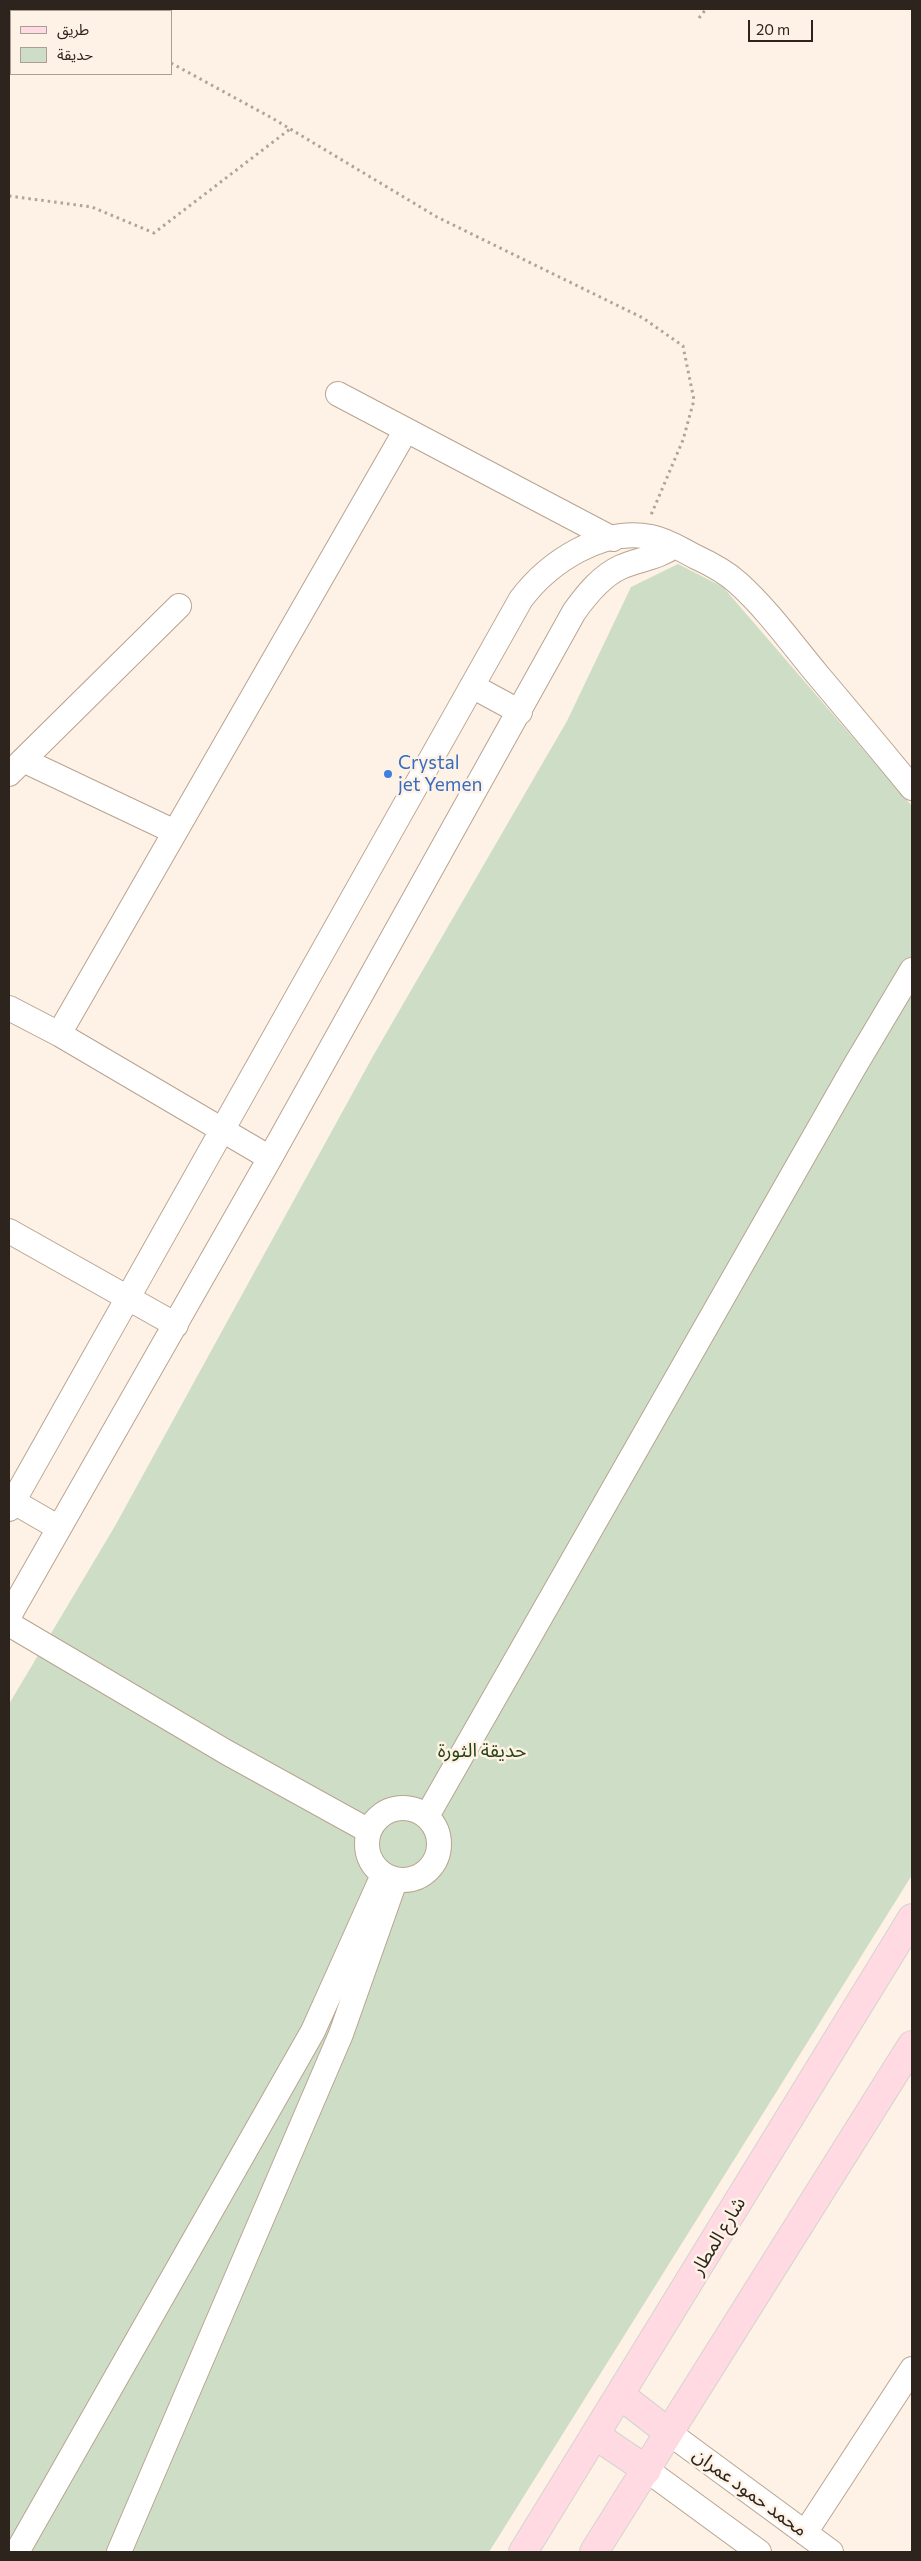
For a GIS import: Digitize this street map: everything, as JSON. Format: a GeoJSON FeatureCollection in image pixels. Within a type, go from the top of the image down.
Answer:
{"type":"FeatureCollection","features":[{"type":"Feature","properties":{"kind":"main road","name":"شارع المطار"},"geometry":{"type":"LineString","coordinates":[[523,2552],[596,2436],[912,1918]]}},
{"type":"Feature","properties":{"kind":"main road"},"geometry":{"type":"LineString","coordinates":[[594,2552],[912,2045]]}},
{"type":"Feature","properties":{"kind":"main road"},"geometry":{"type":"LineString","coordinates":[[620,2395],[668,2432]]}},
{"type":"Feature","properties":{"kind":"main road"},"geometry":{"type":"LineString","coordinates":[[596,2436],[647,2470]]}},
{"type":"Feature","properties":{"kind":"street"},"geometry":{"type":"LineString","coordinates":[[338,394],[406,430],[602,542]]}},
{"type":"Feature","properties":{"kind":"street"},"geometry":{"type":"LineString","coordinates":[[59,1034],[406,430]]}},
{"type":"Feature","properties":{"kind":"street"},"geometry":{"type":"LineString","coordinates":[[59,1528],[10,1504],[521,599],[535,581],[571,554],[602,542],[642,536],[659,539],[718,568],[736,581],[753,598],[912,788]]}},
{"type":"Feature","properties":{"kind":"street"},"geometry":{"type":"LineString","coordinates":[[602,542],[607,576]]}},
{"type":"Feature","properties":{"kind":"street"},"geometry":{"type":"LineString","coordinates":[[9,1616],[270,1158],[574,612],[584,598],[607,576],[620,567],[659,555],[674,546]]}},
{"type":"Feature","properties":{"kind":"street"},"geometry":{"type":"LineString","coordinates":[[175,832],[16,767],[180,606]]}},
{"type":"Feature","properties":{"kind":"street"},"geometry":{"type":"LineString","coordinates":[[472,686],[520,712]]}},
{"type":"Feature","properties":{"kind":"street"},"geometry":{"type":"LineString","coordinates":[[427,1816],[912,970]]}},
{"type":"Feature","properties":{"kind":"street"},"geometry":{"type":"LineString","coordinates":[[9,1008],[59,1034],[270,1158]]}},
{"type":"Feature","properties":{"kind":"street"},"geometry":{"type":"LineString","coordinates":[[9,1231],[176,1325]]}},
{"type":"Feature","properties":{"kind":"street"},"geometry":{"type":"LineString","coordinates":[[9,1624],[226,1752],[369,1831]]}},
{"type":"Feature","properties":{"kind":"street"},"geometry":{"type":"LineString","coordinates":[[403,1808],[416,1810],[427,1816],[436,1828],[440,1840],[439,1852],[434,1865],[425,1874],[408,1881],[389,1878],[373,1866],[366,1843],[369,1831],[376,1820],[390,1810],[403,1808]]}},
{"type":"Feature","properties":{"kind":"street"},"geometry":{"type":"LineString","coordinates":[[17,2552],[313,2031],[389,1878]]}},
{"type":"Feature","properties":{"kind":"street"},"geometry":{"type":"LineString","coordinates":[[119,2552],[341,2034],[389,1878]]}},
{"type":"Feature","properties":{"kind":"street"},"geometry":{"type":"LineString","coordinates":[[805,2533],[911,2372]]}},
{"type":"Feature","properties":{"kind":"street","name":"محمد حمود عمران"},"geometry":{"type":"LineString","coordinates":[[668,2432],[831,2552]]}},
{"type":"Feature","properties":{"kind":"street"},"geometry":{"type":"LineString","coordinates":[[647,2470],[759,2552]]}},
{"type":"Feature","properties":{"kind":"path"},"geometry":{"type":"LineString","coordinates":[[699,18],[706,9]]}},
{"type":"Feature","properties":{"kind":"path"},"geometry":{"type":"LineString","coordinates":[[172,64],[290,129],[437,217],[642,318],[683,346],[694,400],[683,440],[642,536]]}},
{"type":"Feature","properties":{"kind":"path"},"geometry":{"type":"LineString","coordinates":[[9,196],[92,207],[154,233],[290,129]]}},
{"type":"Feature","properties":{"kind":"green space","name":"حديقة الثورة"},"geometry":{"type":"Polygon","coordinates":[[[678,564],[723,587],[912,806],[912,1875],[489,2552],[9,2552],[9,1704],[115,1526],[373,1056],[567,721],[631,587],[678,564]]]}},
{"type":"Feature","properties":{"kind":"place","name":"Crystal jet Yemen"},"geometry":{"type":"Point","coordinates":[388,774]}}]}
